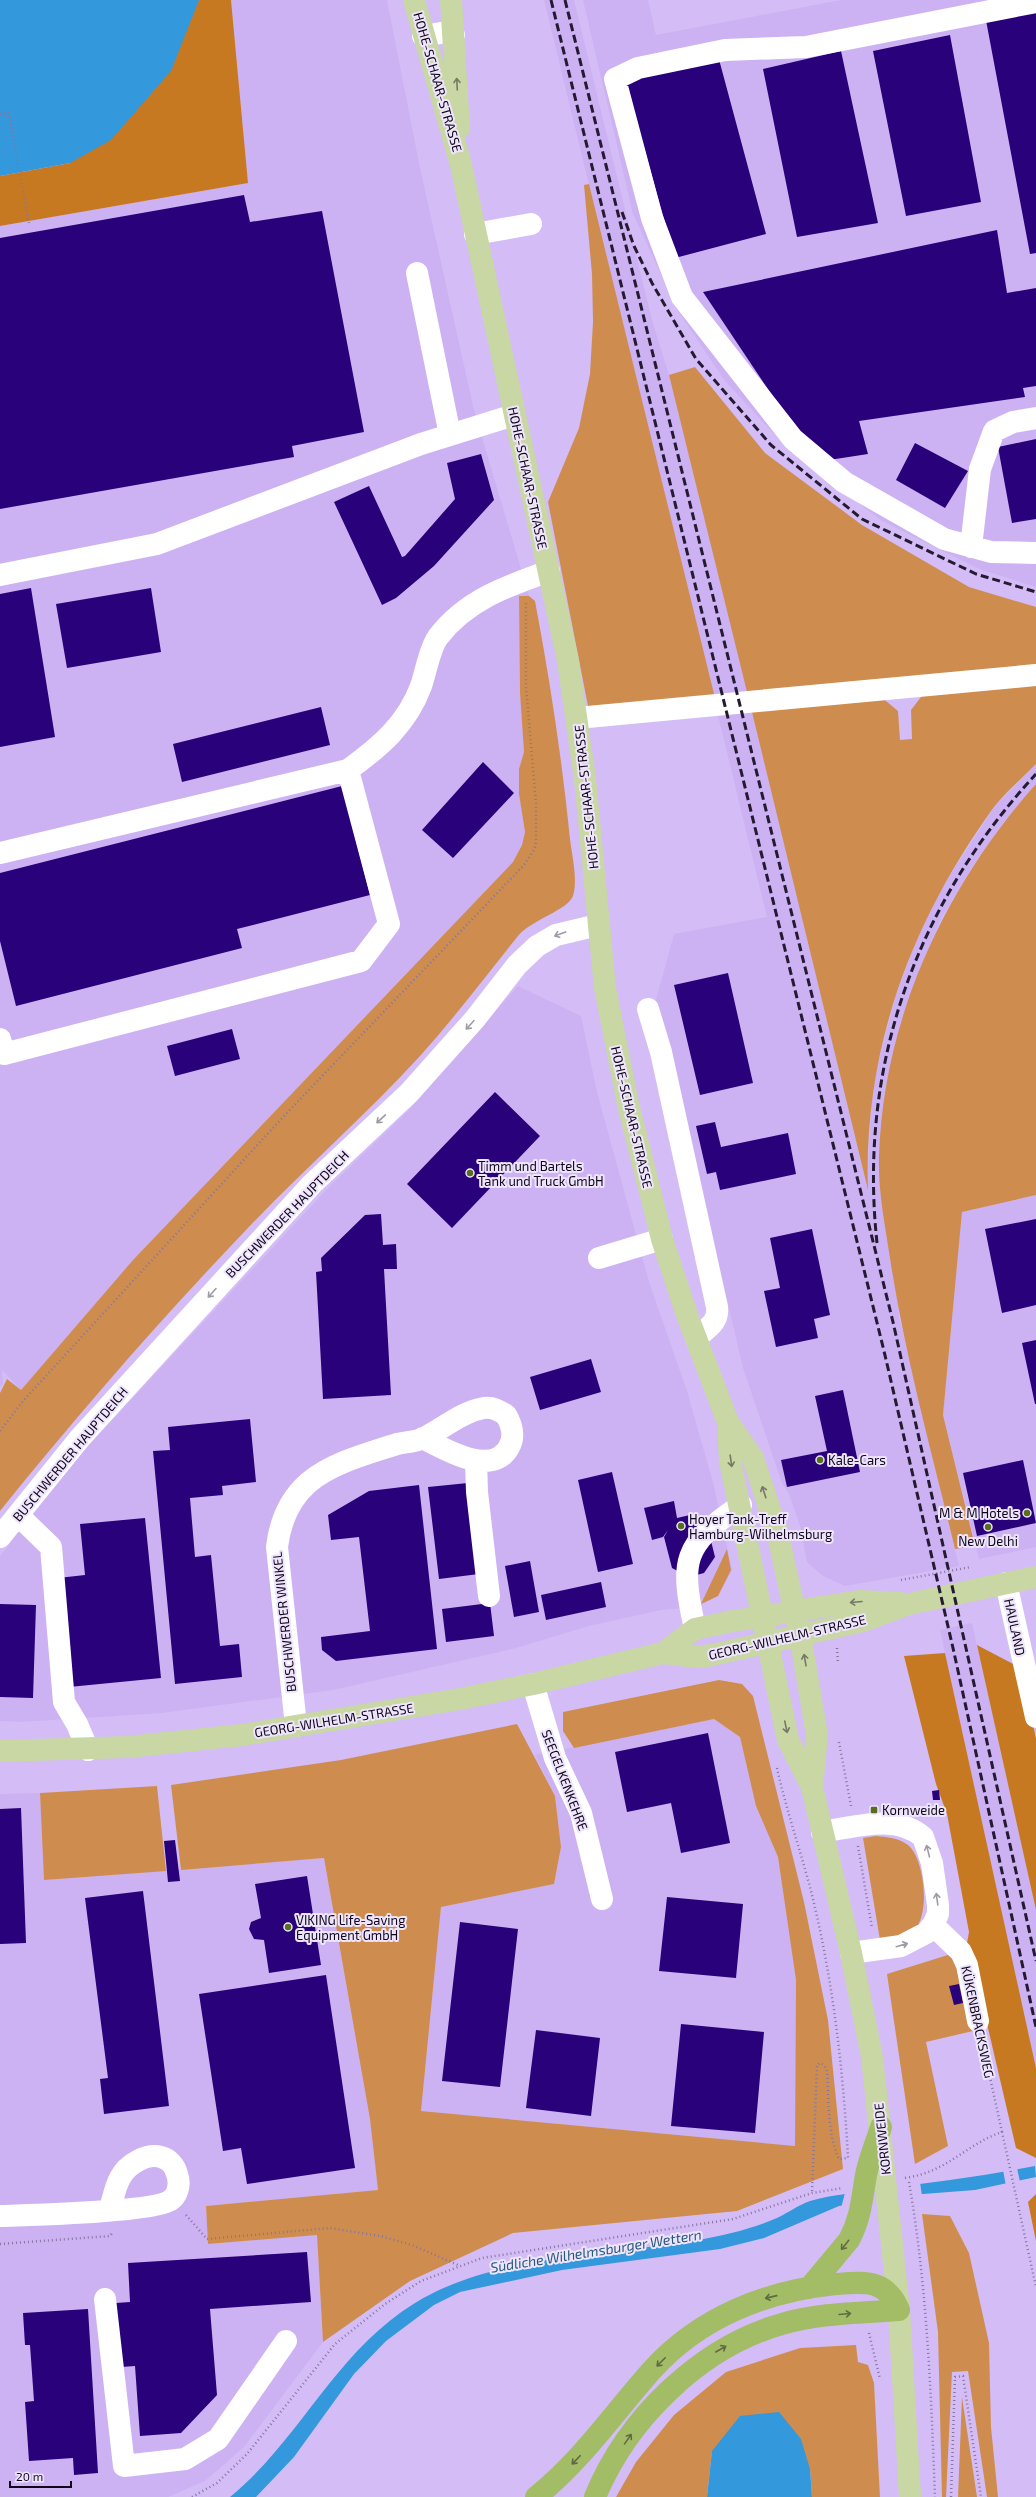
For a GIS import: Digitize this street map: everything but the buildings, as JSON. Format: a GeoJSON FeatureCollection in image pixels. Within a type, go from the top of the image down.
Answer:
{"type":"FeatureCollection","features":[{"type":"Feature","properties":{"kind":"highway"},"geometry":{"type":"LineString","coordinates":[[809,2288],[849,2240],[876,2173],[881,2127]]}},
{"type":"Feature","properties":{"kind":"highway"},"geometry":{"type":"LineString","coordinates":[[536,2497],[558,2479],[584,2452],[652,2370],[694,2333],[741,2306],[809,2288],[849,2283],[874,2284],[889,2292],[899,2310],[827,2316],[783,2323],[723,2348],[690,2372],[649,2412],[629,2436],[604,2476],[595,2497]]}},
{"type":"Feature","properties":{"kind":"main road","name":"HOHE-SCHAAR-STRASSE"},"geometry":{"type":"LineString","coordinates":[[414,0],[423,36],[461,165],[514,415],[549,570],[577,718],[591,837],[605,988],[619,1062],[641,1159],[662,1239],[696,1338],[728,1422],[753,1458],[777,1532],[795,1610]]}},
{"type":"Feature","properties":{"kind":"main road","name":"HOHE-SCHAAR-STRASSE"},"geometry":{"type":"LineString","coordinates":[[451,0],[461,165]]}},
{"type":"Feature","properties":{"kind":"main road","name":"HOHE-SCHAAR-STRASSE"},"geometry":{"type":"LineString","coordinates":[[728,1422],[730,1461],[741,1505],[763,1615]]}},
{"type":"Feature","properties":{"kind":"main road","name":"GEORG-WILHELM-STRASSE"},"geometry":{"type":"LineString","coordinates":[[0,1751],[88,1750],[191,1740],[296,1726],[460,1699],[533,1684],[663,1653],[698,1657],[863,1621],[909,1604],[1036,1577]]}},
{"type":"Feature","properties":{"kind":"main road","name":"GEORG-WILHELM-STRASSE"},"geometry":{"type":"LineString","coordinates":[[663,1653],[695,1629],[763,1615],[859,1601],[909,1604]]}},
{"type":"Feature","properties":{"kind":"main road","name":"KORNWEIDE"},"geometry":{"type":"LineString","coordinates":[[795,1610],[817,1735],[812,1787]]}},
{"type":"Feature","properties":{"kind":"main road","name":"KORNWEIDE"},"geometry":{"type":"LineString","coordinates":[[763,1615],[788,1740],[812,1787],[851,1953],[872,2057],[881,2127]]}},
{"type":"Feature","properties":{"kind":"main road","name":"KORNWEIDE"},"geometry":{"type":"LineString","coordinates":[[876,2173],[889,2206],[899,2310],[910,2497]]}},
{"type":"Feature","properties":{"kind":"street"},"geometry":{"type":"LineString","coordinates":[[1036,2],[806,47],[725,50],[638,68],[615,79],[652,218],[682,297],[793,439],[844,482],[944,539],[991,552],[1036,553]]}},
{"type":"Feature","properties":{"kind":"street"},"geometry":{"type":"LineString","coordinates":[[423,36],[447,32],[454,35]]}},
{"type":"Feature","properties":{"kind":"street"},"geometry":{"type":"LineString","coordinates":[[475,234],[531,224]]}},
{"type":"Feature","properties":{"kind":"street"},"geometry":{"type":"LineString","coordinates":[[417,273],[450,435]]}},
{"type":"Feature","properties":{"kind":"street"},"geometry":{"type":"LineString","coordinates":[[0,575],[157,544],[421,444],[514,415]]}},
{"type":"Feature","properties":{"kind":"street"},"geometry":{"type":"LineString","coordinates":[[971,547],[980,469],[994,431],[1013,422],[1036,418]]}},
{"type":"Feature","properties":{"kind":"street"},"geometry":{"type":"LineString","coordinates":[[0,853],[348,770],[379,748],[403,721],[420,688],[438,638],[461,614],[492,592],[549,570]]}},
{"type":"Feature","properties":{"kind":"street"},"geometry":{"type":"LineString","coordinates":[[577,718],[1036,675]]}},
{"type":"Feature","properties":{"kind":"street"},"geometry":{"type":"LineString","coordinates":[[0,1039],[4,1054],[361,961],[389,924],[348,770]]}},
{"type":"Feature","properties":{"kind":"street","name":"BUSCHWERDER HAUPTDEICH"},"geometry":{"type":"LineString","coordinates":[[0,1537],[80,1438],[312,1184],[409,1093],[475,1019],[517,965],[537,946],[556,935],[598,925]]}},
{"type":"Feature","properties":{"kind":"street"},"geometry":{"type":"LineString","coordinates":[[648,1009],[661,1052],[718,1306],[718,1316],[714,1323],[696,1338]]}},
{"type":"Feature","properties":{"kind":"street"},"geometry":{"type":"LineString","coordinates":[[598,1258],[662,1239]]}},
{"type":"Feature","properties":{"kind":"street","name":"BUSCHWERDER WINKEL"},"geometry":{"type":"LineString","coordinates":[[296,1726],[277,1547],[278,1534],[287,1510],[309,1482],[336,1467],[381,1449],[423,1438],[449,1421],[482,1408],[498,1410],[506,1415],[512,1430],[510,1445],[499,1458],[476,1460],[457,1455],[423,1438]]}},
{"type":"Feature","properties":{"kind":"street"},"geometry":{"type":"LineString","coordinates":[[476,1460],[477,1492],[489,1596]]}},
{"type":"Feature","properties":{"kind":"street"},"geometry":{"type":"LineString","coordinates":[[695,1629],[686,1579],[687,1564],[699,1539],[712,1525],[741,1505]]}},
{"type":"Feature","properties":{"kind":"street"},"geometry":{"type":"LineString","coordinates":[[18,1515],[51,1547],[64,1702],[77,1724],[88,1750]]}},
{"type":"Feature","properties":{"kind":"street","name":"HAULAND"},"geometry":{"type":"LineString","coordinates":[[1006,1583],[1036,1717]]}},
{"type":"Feature","properties":{"kind":"street","name":"SEEGELKENKEHRE"},"geometry":{"type":"LineString","coordinates":[[533,1684],[551,1746],[581,1813],[602,1899]]}},
{"type":"Feature","properties":{"kind":"street"},"geometry":{"type":"LineString","coordinates":[[822,1832],[894,1823],[904,1825],[920,1834],[927,1844],[938,1905],[938,1914],[933,1925],[926,1933],[901,1946],[851,1953]]}},
{"type":"Feature","properties":{"kind":"street","name":"KÜKENBRACKSWEG"},"geometry":{"type":"LineString","coordinates":[[933,1925],[961,1952],[967,1965],[978,2021]]}},
{"type":"Feature","properties":{"kind":"street"},"geometry":{"type":"LineString","coordinates":[[0,2216],[110,2209],[160,2205],[172,2200],[178,2189],[179,2180],[175,2167],[166,2158],[152,2156],[137,2162],[121,2177],[110,2209]]}},
{"type":"Feature","properties":{"kind":"street"},"geometry":{"type":"LineString","coordinates":[[105,2299],[124,2466],[185,2459],[218,2439],[286,2341]]}},
{"type":"Feature","properties":{"kind":"path"},"geometry":{"type":"LineString","coordinates":[[0,114],[9,113],[29,223]]}},
{"type":"Feature","properties":{"kind":"path"},"geometry":{"type":"LineString","coordinates":[[0,1431],[24,1401],[272,1129],[483,910],[524,865],[534,850],[536,803],[526,687],[526,579]]}},
{"type":"Feature","properties":{"kind":"path"},"geometry":{"type":"LineString","coordinates":[[894,1582],[978,1566]]}},
{"type":"Feature","properties":{"kind":"path"},"geometry":{"type":"LineString","coordinates":[[776,1764],[811,1892],[834,2007],[844,2080],[848,2158],[839,2159],[834,2148],[831,2129],[826,2071],[824,2065],[820,2063],[817,2065],[812,2193]]}},
{"type":"Feature","properties":{"kind":"path","name":"KÜKENBRACKSWEG"},"geometry":{"type":"LineString","coordinates":[[978,2021],[1036,2287]]}},
{"type":"Feature","properties":{"kind":"path"},"geometry":{"type":"LineString","coordinates":[[920,2176],[950,2163],[1002,2132]]}},
{"type":"Feature","properties":{"kind":"path"},"geometry":{"type":"LineString","coordinates":[[907,2176],[912,2203],[929,2360],[935,2497]]}},
{"type":"Feature","properties":{"kind":"path"},"geometry":{"type":"LineString","coordinates":[[192,2497],[217,2483],[247,2454],[335,2344],[405,2290],[458,2265],[482,2258],[522,2250],[732,2219],[812,2193],[840,2188]]}},
{"type":"Feature","properties":{"kind":"path"},"geometry":{"type":"LineString","coordinates":[[172,2200],[207,2238],[330,2228],[380,2236],[412,2245],[458,2265]]}},
{"type":"Feature","properties":{"kind":"path"},"geometry":{"type":"LineString","coordinates":[[951,2497],[955,2377],[963,2376],[981,2497]]}},
{"type":"Feature","properties":{"kind":"shaded area"},"geometry":{"type":"Polygon","coordinates":[[[199,0],[231,0],[248,183],[0,226],[0,176],[70,163],[199,0]]]}},
{"type":"Feature","properties":{"kind":"shaded area"},"geometry":{"type":"Polygon","coordinates":[[[231,0],[387,0],[419,163],[474,410],[529,596],[519,596],[520,693],[524,752],[519,769],[519,794],[525,832],[522,845],[513,862],[133,1260],[21,1390],[2,1370],[3,1384],[0,1387],[0,226],[248,183],[231,0]]]}},
{"type":"Feature","properties":{"kind":"shaded area"},"geometry":{"type":"Polygon","coordinates":[[[544,0],[574,0],[652,320],[669,375],[739,656],[867,1187],[872,1087],[895,998],[921,928],[945,883],[995,806],[1036,764],[1036,784],[1006,819],[972,867],[942,917],[921,966],[901,1025],[889,1072],[883,1117],[899,1317],[959,1566],[845,1586],[823,1576],[807,1562],[800,1526],[789,1494],[782,1483],[743,1368],[656,1000],[674,934],[767,917],[544,0]]]}},
{"type":"Feature","properties":{"kind":"shaded area"},"geometry":{"type":"Polygon","coordinates":[[[583,0],[648,0],[656,35],[841,0],[1036,0],[1036,587],[979,569],[882,521],[789,450],[725,381],[678,311],[633,214],[583,0]]]}},
{"type":"Feature","properties":{"kind":"shaded area"},"geometry":{"type":"Polygon","coordinates":[[[589,184],[715,698],[589,711],[548,502],[579,428],[590,374],[593,322],[592,274],[584,185],[589,184]]]}},
{"type":"Feature","properties":{"kind":"shaded area"},"geometry":{"type":"Polygon","coordinates":[[[695,367],[765,453],[862,525],[969,587],[1036,607],[1036,670],[748,696],[669,375],[695,367]]]}},
{"type":"Feature","properties":{"kind":"shaded area"},"geometry":{"type":"Polygon","coordinates":[[[519,596],[529,596],[535,601],[551,690],[563,779],[575,875],[573,896],[564,906],[531,925],[518,936],[420,1056],[267,1208],[182,1298],[89,1403],[0,1511],[0,1393],[7,1379],[21,1390],[133,1260],[513,862],[522,845],[525,832],[519,794],[519,769],[524,752],[520,693],[519,596]]]}},
{"type":"Feature","properties":{"kind":"shaded area"},"geometry":{"type":"Polygon","coordinates":[[[1036,682],[1036,764],[994,807],[965,850],[939,895],[917,941],[898,988],[884,1037],[874,1087],[869,1138],[868,1190],[751,708],[880,696],[898,711],[900,740],[912,739],[911,710],[924,693],[1036,682]]]}},
{"type":"Feature","properties":{"kind":"shaded area"},"geometry":{"type":"Polygon","coordinates":[[[1036,784],[1036,1195],[962,1212],[943,1415],[975,1546],[955,1549],[911,1368],[896,1295],[882,1208],[879,1170],[883,1106],[892,1055],[906,1005],[925,957],[947,910],[974,866],[1003,824],[1036,784]]]}},
{"type":"Feature","properties":{"kind":"shaded area"},"geometry":{"type":"Polygon","coordinates":[[[518,986],[581,1016],[597,1092],[649,1282],[687,1391],[714,1486],[732,1570],[718,1596],[697,1607],[661,1610],[589,1626],[516,1648],[333,1690],[162,1713],[21,1722],[0,1721],[0,1556],[76,1459],[329,1187],[410,1109],[518,986]]]}},
{"type":"Feature","properties":{"kind":"shaded area"},"geometry":{"type":"Polygon","coordinates":[[[1036,1195],[1036,1547],[979,1559],[943,1415],[962,1212],[1036,1195]]]}},
{"type":"Feature","properties":{"kind":"shaded area"},"geometry":{"type":"Polygon","coordinates":[[[727,1549],[731,1570],[718,1596],[701,1604],[727,1549]]]}},
{"type":"Feature","properties":{"kind":"shaded area"},"geometry":{"type":"Polygon","coordinates":[[[972,1623],[1036,1910],[1036,2068],[940,1630],[972,1623]]]}},
{"type":"Feature","properties":{"kind":"shaded area"},"geometry":{"type":"Polygon","coordinates":[[[977,1645],[1017,1666],[1029,1704],[1036,1739],[1036,1910],[977,1645]]]}},
{"type":"Feature","properties":{"kind":"shaded area"},"geometry":{"type":"Polygon","coordinates":[[[945,1653],[1036,2068],[1036,2158],[1016,2148],[988,2028],[966,1949],[969,1932],[947,1814],[936,1784],[904,1656],[945,1653]]]}},
{"type":"Feature","properties":{"kind":"shaded area"},"geometry":{"type":"Polygon","coordinates":[[[719,1680],[742,1684],[753,1696],[804,1902],[828,2020],[843,2169],[737,2211],[513,2233],[410,2281],[323,2342],[317,2235],[208,2244],[206,2206],[378,2190],[370,2119],[324,1858],[181,1870],[171,1785],[341,1760],[517,1724],[555,1796],[561,1847],[554,1884],[441,1907],[421,2111],[795,2146],[796,1980],[778,1857],[756,1806],[740,1737],[714,1719],[574,1748],[563,1731],[563,1712],[719,1680]]]}},
{"type":"Feature","properties":{"kind":"shaded area"},"geometry":{"type":"Polygon","coordinates":[[[714,1719],[740,1737],[756,1806],[778,1857],[796,1980],[795,2146],[421,2111],[441,1907],[554,1884],[561,1847],[555,1796],[535,1755],[714,1719]]]}},
{"type":"Feature","properties":{"kind":"shaded area"},"geometry":{"type":"Polygon","coordinates":[[[157,1786],[166,1871],[44,1880],[40,1793],[157,1786]]]}},
{"type":"Feature","properties":{"kind":"shaded area"},"geometry":{"type":"Polygon","coordinates":[[[40,1793],[44,1880],[324,1858],[370,2119],[378,2190],[206,2206],[208,2244],[317,2235],[323,2342],[244,2447],[205,2481],[168,2497],[0,2497],[0,1794],[40,1793]]]}},
{"type":"Feature","properties":{"kind":"shaded area"},"geometry":{"type":"Polygon","coordinates":[[[876,1836],[897,1839],[908,1845],[914,1852],[918,1862],[924,1888],[924,1901],[919,1924],[910,1933],[880,1940],[863,1838],[876,1836]]]}},
{"type":"Feature","properties":{"kind":"shaded area"},"geometry":{"type":"Polygon","coordinates":[[[951,1954],[966,1992],[973,2031],[926,2042],[948,2146],[915,2164],[887,1974],[951,1954]]]}},
{"type":"Feature","properties":{"kind":"shaded area"},"geometry":{"type":"Polygon","coordinates":[[[1036,2194],[1036,2241],[1028,2202],[1036,2194]]]}},
{"type":"Feature","properties":{"kind":"shaded area"},"geometry":{"type":"Polygon","coordinates":[[[922,2214],[950,2216],[969,2253],[989,2343],[991,2427],[998,2497],[987,2497],[968,2371],[952,2372],[946,2497],[942,2497],[938,2332],[922,2214]]]}},
{"type":"Feature","properties":{"kind":"shaded area"},"geometry":{"type":"Polygon","coordinates":[[[856,2345],[858,2362],[868,2365],[874,2383],[880,2497],[812,2497],[810,2469],[712,2451],[707,2497],[616,2497],[636,2462],[674,2415],[726,2372],[800,2348],[856,2345]]]}},
{"type":"Feature","properties":{"kind":"shaded area"},"geometry":{"type":"Polygon","coordinates":[[[962,2397],[977,2497],[958,2497],[962,2397]]]}},
{"type":"Feature","properties":{"kind":"water"},"geometry":{"type":"Polygon","coordinates":[[[0,0],[199,0],[171,71],[111,140],[70,163],[0,176],[0,0]]]}},
{"type":"Feature","properties":{"kind":"water"},"geometry":{"type":"Polygon","coordinates":[[[1035,2166],[1036,2177],[975,2190],[923,2194],[839,2206],[764,2238],[720,2249],[562,2270],[460,2292],[434,2305],[386,2341],[354,2374],[294,2457],[256,2497],[230,2497],[255,2474],[277,2449],[362,2346],[387,2323],[415,2303],[446,2287],[479,2275],[552,2259],[663,2245],[728,2234],[768,2222],[810,2201],[828,2197],[978,2176],[1035,2166]]]}},
{"type":"Feature","properties":{"kind":"water"},"geometry":{"type":"Polygon","coordinates":[[[779,2412],[801,2439],[810,2469],[812,2497],[707,2497],[712,2451],[740,2416],[779,2412]]]}},
{"type":"Feature","properties":{"kind":"pier"},"geometry":{"type":"Polygon","coordinates":[[[1017,2168],[1020,2182],[1006,2186],[1003,2170],[1017,2168]]]}},
{"type":"Feature","properties":{"kind":"pier"},"geometry":{"type":"Polygon","coordinates":[[[920,2182],[922,2196],[841,2208],[845,2193],[920,2182]]]}},
{"type":"Feature","properties":{"kind":"railway"},"geometry":{"type":"LineString","coordinates":[[551,0],[884,1351],[953,1648],[1036,2027]]}},
{"type":"Feature","properties":{"kind":"railway"},"geometry":{"type":"LineString","coordinates":[[565,0],[893,1322],[1036,1961]]}},
{"type":"Feature","properties":{"kind":"railway"},"geometry":{"type":"LineString","coordinates":[[622,212],[634,246],[652,283],[696,359],[771,445],[862,519],[976,574],[1036,592]]}},
{"type":"Feature","properties":{"kind":"railway"},"geometry":{"type":"LineString","coordinates":[[877,1243],[873,1177],[877,1113],[887,1051],[904,991],[928,933],[958,877],[994,824],[1036,774]]}},
{"type":"Feature","properties":{"kind":"place","name":"Timm und Bartels Tank und Truck GmbH"},"geometry":{"type":"Point","coordinates":[470,1173]}},
{"type":"Feature","properties":{"kind":"place","name":"Kale-Cars"},"geometry":{"type":"Point","coordinates":[820,1460]}},
{"type":"Feature","properties":{"kind":"place","name":"M & M Hotels"},"geometry":{"type":"Point","coordinates":[1027,1513]}},
{"type":"Feature","properties":{"kind":"place","name":"Hoyer Tank-Treff Hamburg-Wilhelmsburg"},"geometry":{"type":"Point","coordinates":[681,1526]}},
{"type":"Feature","properties":{"kind":"place","name":"New Delhi"},"geometry":{"type":"Point","coordinates":[988,1527]}},
{"type":"Feature","properties":{"kind":"place","name":"Kornweide"},"geometry":{"type":"Point","coordinates":[874,1810]}},
{"type":"Feature","properties":{"kind":"place","name":"VIKING Life-Saving Equipment GmbH"},"geometry":{"type":"Point","coordinates":[288,1927]}},
{"type":"Feature","properties":{"kind":"water label","name":"Südliche Wilhelmsburger Wettern"},"geometry":{"type":"Point","coordinates":[596,2251]}}]}
